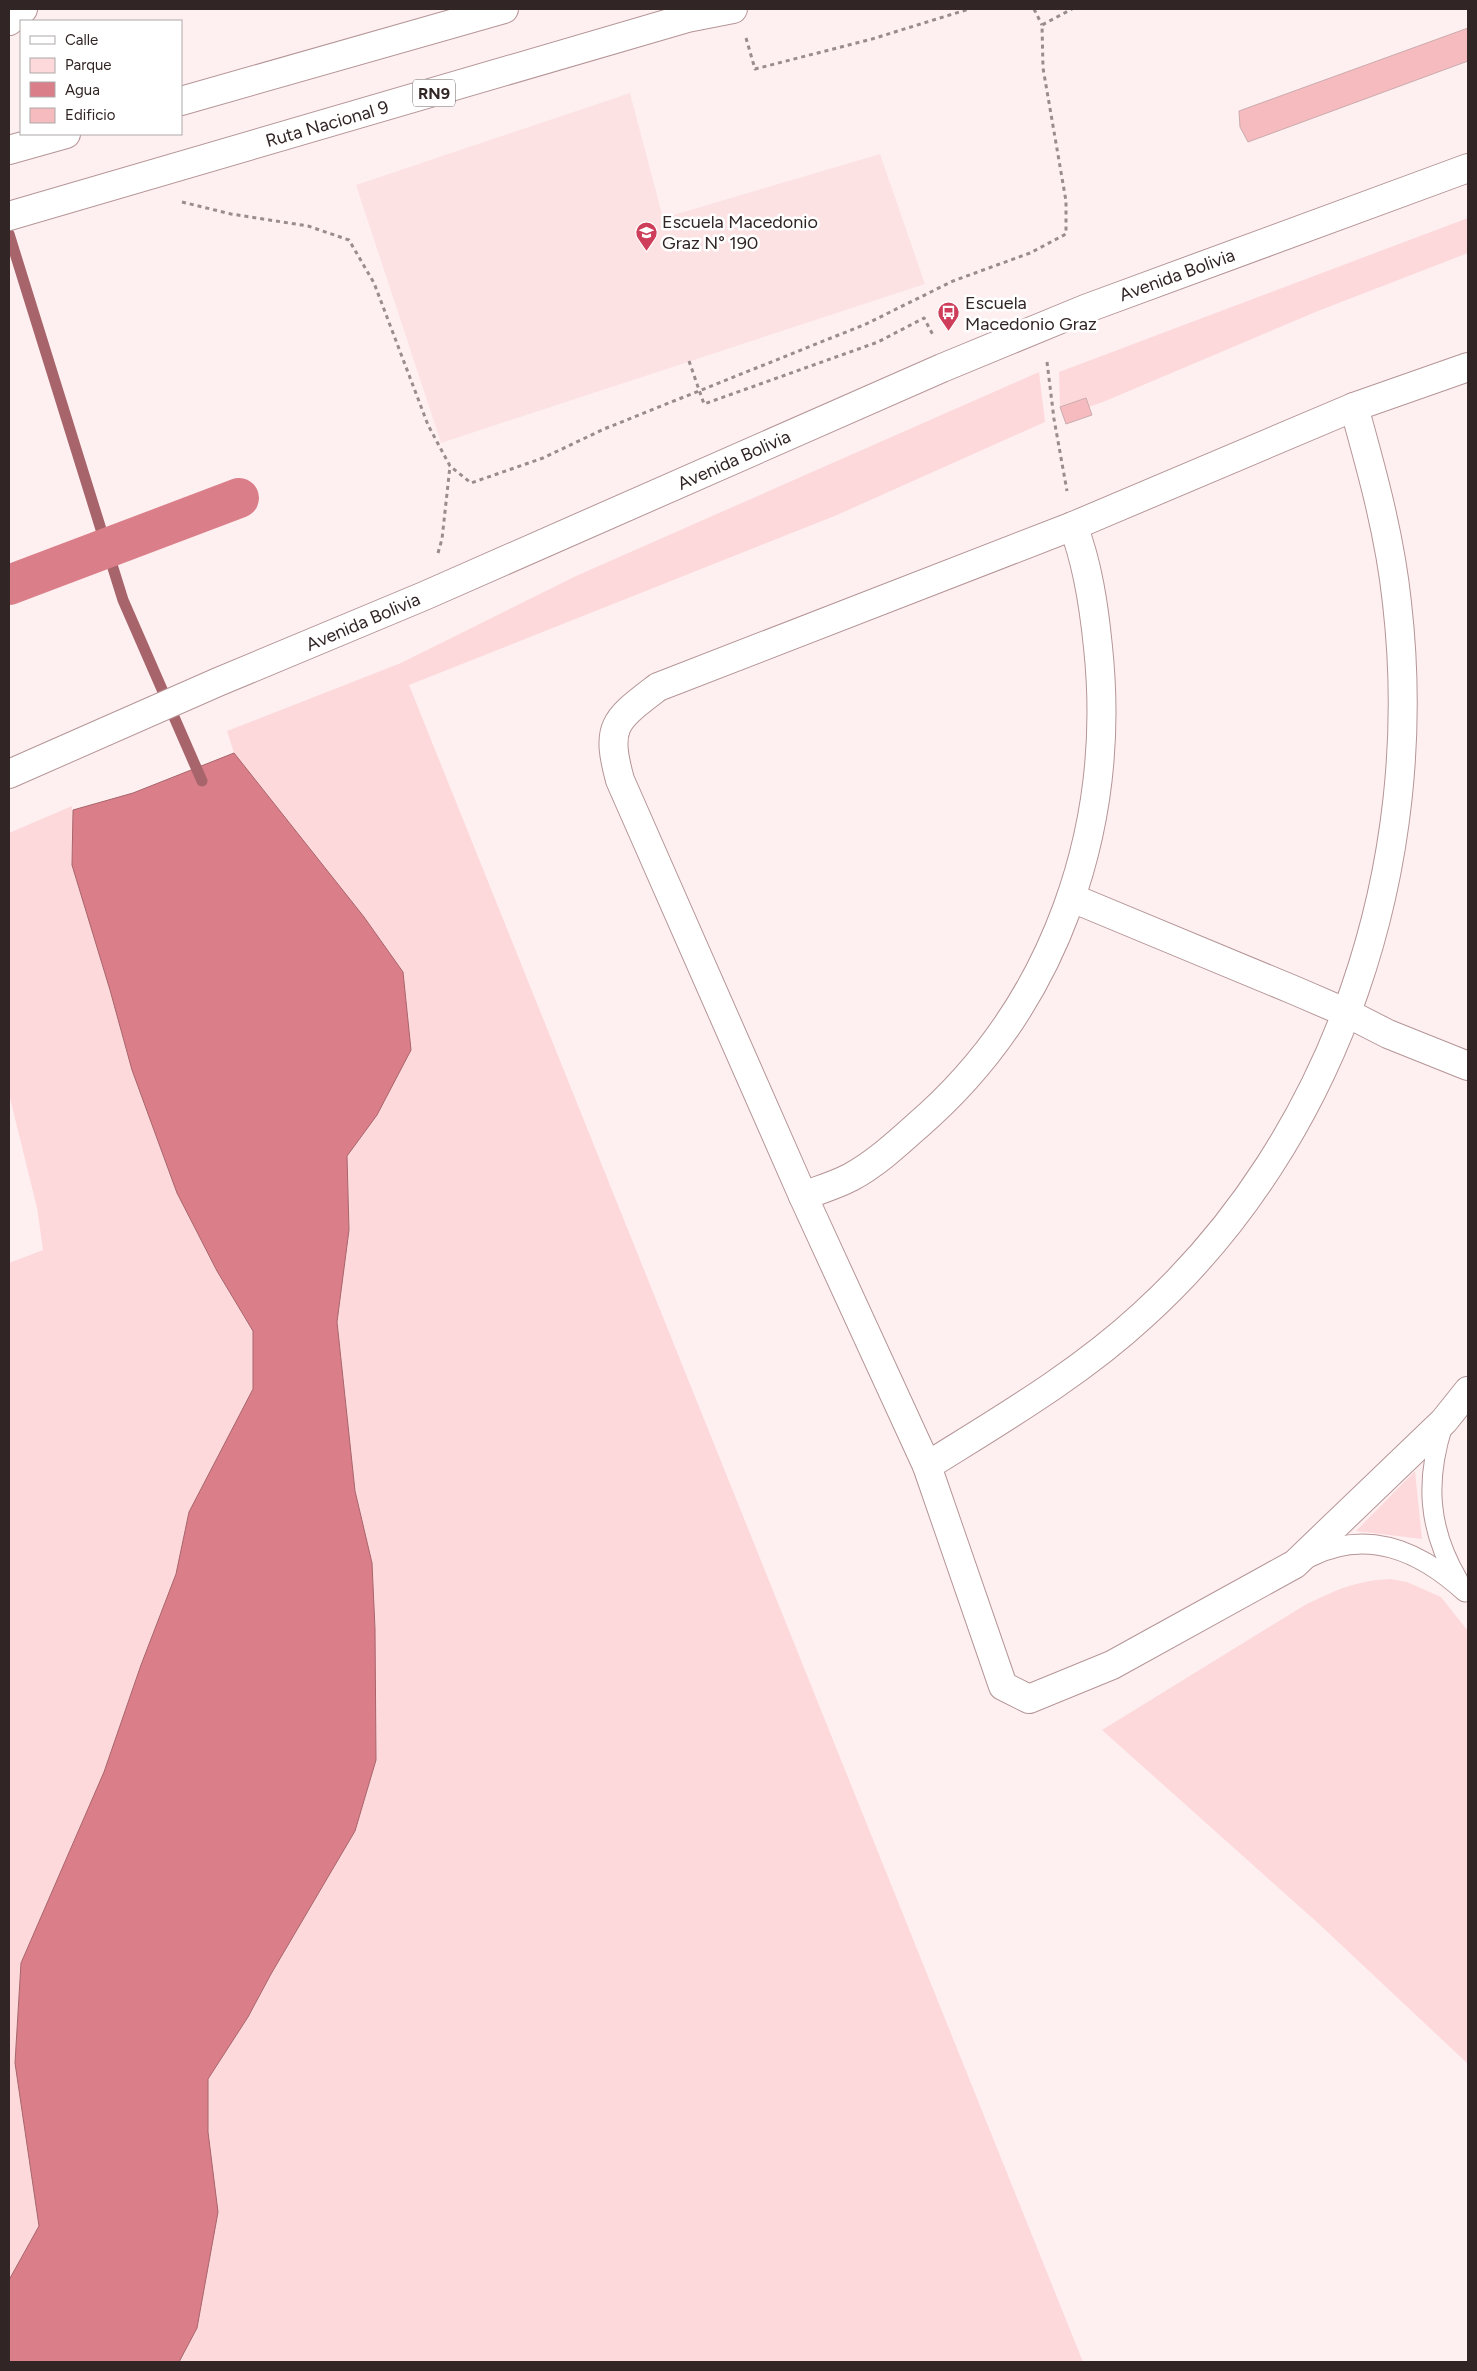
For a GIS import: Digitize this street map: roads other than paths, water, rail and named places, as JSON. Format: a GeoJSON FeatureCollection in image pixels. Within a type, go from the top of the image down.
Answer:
{"type":"FeatureCollection","features":[{"type":"Feature","properties":{"kind":"main road"},"geometry":{"type":"LineString","coordinates":[[9,20],[23,9]]}},
{"type":"Feature","properties":{"kind":"main road"},"geometry":{"type":"LineString","coordinates":[[182,101],[504,9]]}},
{"type":"Feature","properties":{"kind":"main road","name":"Ruta Nacional 9"},"geometry":{"type":"LineString","coordinates":[[9,216],[687,18],[732,9]]}},
{"type":"Feature","properties":{"kind":"main road"},"geometry":{"type":"LineString","coordinates":[[9,150],[62,135]]}},
{"type":"Feature","properties":{"kind":"main road","name":"Avenida Bolivia"},"geometry":{"type":"LineString","coordinates":[[9,774],[218,682],[424,596],[942,368],[1084,309],[1468,168]]}},
{"type":"Feature","properties":{"kind":"main road"},"geometry":{"type":"LineString","coordinates":[[1468,367],[1354,407],[1073,526],[658,687],[626,711],[614,731],[614,756],[620,780],[803,1196],[927,1466],[1003,1686],[1029,1699],[1112,1665],[1295,1564],[1444,1421],[1468,1391]]}},
{"type":"Feature","properties":{"kind":"main road"},"geometry":{"type":"LineString","coordinates":[[927,1466],[1078,1369],[1142,1316],[1182,1277],[1238,1211],[1280,1149],[1327,1062],[1347,1013],[1376,923],[1395,824],[1401,769],[1403,710],[1397,602],[1389,549],[1378,494],[1354,407]]}},
{"type":"Feature","properties":{"kind":"main road"},"geometry":{"type":"LineString","coordinates":[[803,1196],[852,1177],[891,1149],[941,1105],[979,1065],[1012,1019],[1037,976],[1072,898],[1089,837],[1096,794],[1102,709],[1096,628],[1088,582],[1073,526]]}},
{"type":"Feature","properties":{"kind":"main road"},"geometry":{"type":"LineString","coordinates":[[1072,898],[1347,1013],[1388,1034],[1468,1066]]}},
{"type":"Feature","properties":{"kind":"lane"},"geometry":{"type":"LineString","coordinates":[[1444,1421],[1435,1447],[1431,1472],[1431,1501],[1438,1539],[1447,1562],[1467,1594]]}},
{"type":"Feature","properties":{"kind":"lane"},"geometry":{"type":"LineString","coordinates":[[1295,1564],[1326,1549],[1346,1545],[1366,1544],[1391,1548],[1425,1560],[1443,1572],[1467,1594]]}},
{"type":"Feature","properties":{"kind":"water"},"geometry":{"type":"Polygon","coordinates":[[[234,753],[364,917],[403,972],[411,1050],[377,1115],[347,1156],[349,1230],[337,1322],[355,1491],[372,1563],[375,1629],[376,1760],[355,1831],[271,1974],[248,2017],[208,2079],[208,2132],[218,2212],[197,2328],[179,2362],[9,2362],[9,2280],[39,2226],[15,2063],[21,1963],[104,1772],[141,1665],[176,1574],[189,1512],[253,1389],[253,1331],[217,1271],[177,1193],[132,1070],[72,865],[73,810],[133,793],[234,753]]]}},
{"type":"Feature","properties":{"kind":"waterway"},"geometry":{"type":"LineString","coordinates":[[9,234],[123,600],[202,781]]}},
{"type":"Feature","properties":{"kind":"waterway"},"geometry":{"type":"LineString","coordinates":[[9,585],[239,498]]}},
{"type":"Feature","properties":{"kind":"place","name":"Escuela Macedonio Graz N° 190"},"geometry":{"type":"Point","coordinates":[646,251]}},
{"type":"Feature","properties":{"kind":"place","name":"Escuela Macedonio Graz"},"geometry":{"type":"Point","coordinates":[949,332]}}]}
